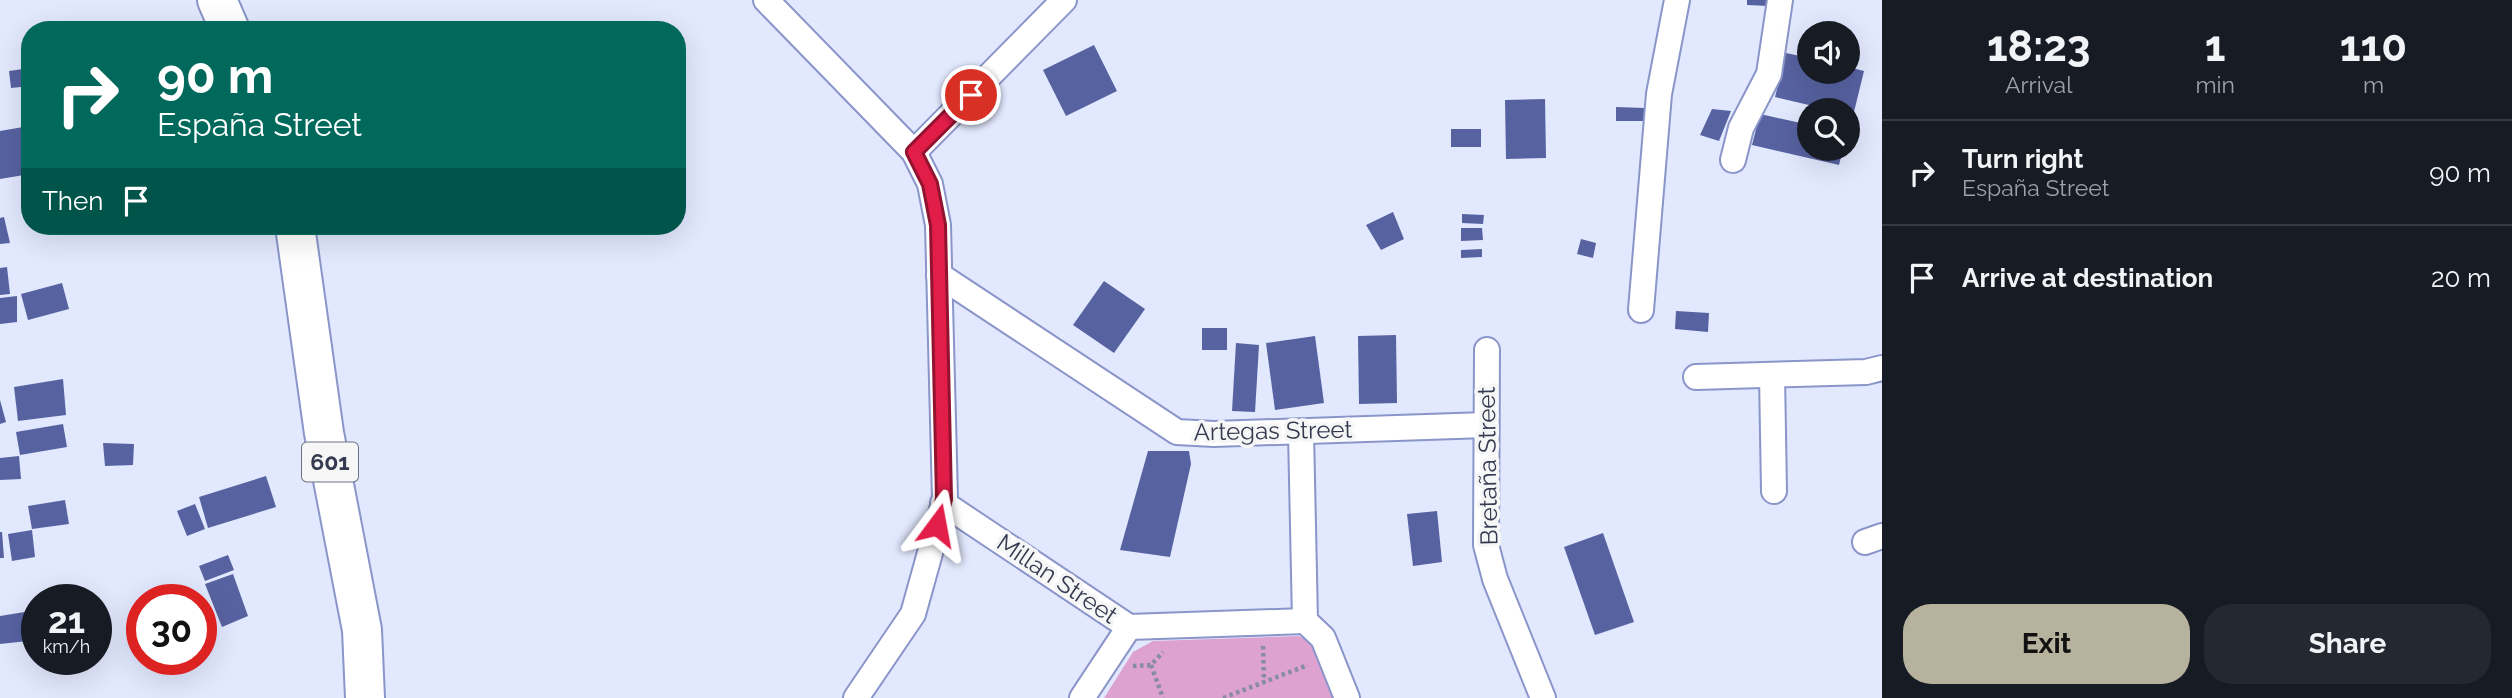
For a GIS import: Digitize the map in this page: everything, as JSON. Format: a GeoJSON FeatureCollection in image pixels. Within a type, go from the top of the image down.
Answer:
{"type":"FeatureCollection","features":[{"type":"Feature","properties":{"kind":"main road"},"geometry":{"type":"LineString","coordinates":[[217,0],[226,21]]}},
{"type":"Feature","properties":{"kind":"main road","name":"601"},"geometry":{"type":"LineString","coordinates":[[296,235],[324,433],[362,630],[365,698]]}},
{"type":"Feature","properties":{"kind":"street"},"geometry":{"type":"LineString","coordinates":[[914,152],[1064,0]]}},
{"type":"Feature","properties":{"kind":"street"},"geometry":{"type":"LineString","coordinates":[[1641,310],[1659,94],[1677,0]]}},
{"type":"Feature","properties":{"kind":"street"},"geometry":{"type":"LineString","coordinates":[[1733,160],[1741,128],[1769,74],[1780,0]]}},
{"type":"Feature","properties":{"kind":"street"},"geometry":{"type":"LineString","coordinates":[[774,3],[914,152],[930,184],[938,225],[943,503],[913,614],[856,698]]}},
{"type":"Feature","properties":{"kind":"street","name":"Artegas Street"},"geometry":{"type":"LineString","coordinates":[[939,275],[1177,432],[1301,432],[1486,425]]}},
{"type":"Feature","properties":{"kind":"street","name":"Bretaña Street"},"geometry":{"type":"LineString","coordinates":[[1487,350],[1486,545],[1495,579],[1543,698]]}},
{"type":"Feature","properties":{"kind":"street"},"geometry":{"type":"LineString","coordinates":[[1696,377],[1866,372],[1882,368]]}},
{"type":"Feature","properties":{"kind":"street"},"geometry":{"type":"LineString","coordinates":[[1772,375],[1774,491]]}},
{"type":"Feature","properties":{"kind":"street"},"geometry":{"type":"LineString","coordinates":[[1301,432],[1305,621],[1323,638],[1347,698]]}},
{"type":"Feature","properties":{"kind":"street","name":"Millan Street"},"geometry":{"type":"LineString","coordinates":[[943,503],[1129,627],[1305,621]]}},
{"type":"Feature","properties":{"kind":"street"},"geometry":{"type":"LineString","coordinates":[[1082,698],[1129,627]]}},
{"type":"Feature","properties":{"kind":"path"},"geometry":{"type":"LineString","coordinates":[[1263,624],[1264,682]]}},
{"type":"Feature","properties":{"kind":"path"},"geometry":{"type":"LineString","coordinates":[[1110,656],[1137,668],[1151,665],[1163,653],[1169,627]]}},
{"type":"Feature","properties":{"kind":"path"},"geometry":{"type":"LineString","coordinates":[[1223,698],[1332,656]]}},
{"type":"Feature","properties":{"kind":"path"},"geometry":{"type":"LineString","coordinates":[[1151,665],[1163,698]]}},
{"type":"Feature","properties":{"kind":"shaded area"},"geometry":{"type":"Polygon","coordinates":[[[1299,636],[1318,654],[1336,698],[1104,698],[1133,652],[1153,641],[1299,636]]]}},
{"type":"Feature","properties":{"kind":"building"},"geometry":{"type":"Polygon","coordinates":[[[1747,0],[1769,0],[1769,6],[1747,5],[1747,0]]]}},
{"type":"Feature","properties":{"kind":"building"},"geometry":{"type":"Polygon","coordinates":[[[1094,45],[1117,91],[1066,116],[1043,70],[1094,45]]]}},
{"type":"Feature","properties":{"kind":"building"},"geometry":{"type":"Polygon","coordinates":[[[1786,53],[1797,55],[1797,84],[1860,84],[1860,70],[1864,71],[1857,98],[1797,98],[1797,102],[1775,97],[1786,53]]]}},
{"type":"Feature","properties":{"kind":"building"},"geometry":{"type":"Polygon","coordinates":[[[21,69],[21,87],[11,88],[9,71],[21,69]]]}},
{"type":"Feature","properties":{"kind":"building"},"geometry":{"type":"Polygon","coordinates":[[[1545,99],[1546,158],[1506,159],[1505,100],[1545,99]]]}},
{"type":"Feature","properties":{"kind":"building"},"geometry":{"type":"Polygon","coordinates":[[[1616,107],[1645,108],[1645,121],[1616,121],[1616,107]]]}},
{"type":"Feature","properties":{"kind":"building"},"geometry":{"type":"Polygon","coordinates":[[[1712,109],[1731,111],[1719,141],[1700,135],[1712,109]]]}},
{"type":"Feature","properties":{"kind":"building"},"geometry":{"type":"Polygon","coordinates":[[[1760,114],[1797,122],[1797,155],[1752,145],[1760,114]]]}},
{"type":"Feature","properties":{"kind":"building"},"geometry":{"type":"Polygon","coordinates":[[[21,127],[21,176],[0,179],[0,131],[21,127]]]}},
{"type":"Feature","properties":{"kind":"building"},"geometry":{"type":"Polygon","coordinates":[[[1451,129],[1481,129],[1481,147],[1451,147],[1451,129]]]}},
{"type":"Feature","properties":{"kind":"building"},"geometry":{"type":"Polygon","coordinates":[[[1822,161],[1840,161],[1839,165],[1822,161]]]}},
{"type":"Feature","properties":{"kind":"building"},"geometry":{"type":"Polygon","coordinates":[[[1393,212],[1404,239],[1381,250],[1366,225],[1393,212]]]}},
{"type":"Feature","properties":{"kind":"building"},"geometry":{"type":"Polygon","coordinates":[[[1462,214],[1484,215],[1483,224],[1462,223],[1462,214]]]}},
{"type":"Feature","properties":{"kind":"building"},"geometry":{"type":"Polygon","coordinates":[[[4,217],[10,243],[0,244],[0,218],[4,217]]]}},
{"type":"Feature","properties":{"kind":"building"},"geometry":{"type":"Polygon","coordinates":[[[1461,228],[1482,228],[1483,240],[1461,241],[1461,228]]]}},
{"type":"Feature","properties":{"kind":"building"},"geometry":{"type":"Polygon","coordinates":[[[1581,239],[1596,243],[1593,258],[1577,254],[1581,239]]]}},
{"type":"Feature","properties":{"kind":"building"},"geometry":{"type":"Polygon","coordinates":[[[1482,249],[1482,257],[1461,258],[1461,250],[1482,249]]]}},
{"type":"Feature","properties":{"kind":"building"},"geometry":{"type":"Polygon","coordinates":[[[7,267],[10,294],[0,295],[0,268],[7,267]]]}},
{"type":"Feature","properties":{"kind":"building"},"geometry":{"type":"Polygon","coordinates":[[[1104,281],[1145,309],[1114,353],[1073,325],[1104,281]]]}},
{"type":"Feature","properties":{"kind":"building"},"geometry":{"type":"Polygon","coordinates":[[[62,283],[69,309],[28,320],[21,294],[62,283]]]}},
{"type":"Feature","properties":{"kind":"building"},"geometry":{"type":"Polygon","coordinates":[[[17,296],[17,322],[0,324],[0,298],[17,296]]]}},
{"type":"Feature","properties":{"kind":"building"},"geometry":{"type":"Polygon","coordinates":[[[1676,311],[1709,313],[1708,332],[1675,329],[1676,311]]]}},
{"type":"Feature","properties":{"kind":"building"},"geometry":{"type":"Polygon","coordinates":[[[1202,328],[1227,328],[1227,350],[1202,350],[1202,328]]]}},
{"type":"Feature","properties":{"kind":"building"},"geometry":{"type":"Polygon","coordinates":[[[1396,335],[1397,403],[1359,404],[1358,336],[1396,335]]]}},
{"type":"Feature","properties":{"kind":"building"},"geometry":{"type":"Polygon","coordinates":[[[1315,336],[1324,403],[1275,410],[1266,343],[1315,336]]]}},
{"type":"Feature","properties":{"kind":"building"},"geometry":{"type":"Polygon","coordinates":[[[1236,343],[1259,345],[1255,412],[1232,411],[1236,343]]]}},
{"type":"Feature","properties":{"kind":"building"},"geometry":{"type":"Polygon","coordinates":[[[63,379],[66,415],[18,421],[14,387],[63,379]]]}},
{"type":"Feature","properties":{"kind":"building"},"geometry":{"type":"Polygon","coordinates":[[[0,400],[6,422],[0,424],[0,400]]]}},
{"type":"Feature","properties":{"kind":"building"},"geometry":{"type":"Polygon","coordinates":[[[63,424],[67,447],[20,455],[16,432],[63,424]]]}},
{"type":"Feature","properties":{"kind":"building"},"geometry":{"type":"Polygon","coordinates":[[[103,443],[134,444],[133,465],[105,466],[103,443]]]}},
{"type":"Feature","properties":{"kind":"building"},"geometry":{"type":"Polygon","coordinates":[[[1148,451],[1189,451],[1191,464],[1170,557],[1120,550],[1148,451]]]}},
{"type":"Feature","properties":{"kind":"building"},"geometry":{"type":"Polygon","coordinates":[[[19,456],[21,479],[0,480],[0,458],[19,456]]]}},
{"type":"Feature","properties":{"kind":"building"},"geometry":{"type":"Polygon","coordinates":[[[266,476],[276,507],[208,528],[199,497],[266,476]]]}},
{"type":"Feature","properties":{"kind":"building"},"geometry":{"type":"Polygon","coordinates":[[[65,500],[69,524],[32,529],[28,506],[65,500]]]}},
{"type":"Feature","properties":{"kind":"building"},"geometry":{"type":"Polygon","coordinates":[[[195,504],[205,529],[187,536],[177,511],[195,504]]]}},
{"type":"Feature","properties":{"kind":"building"},"geometry":{"type":"Polygon","coordinates":[[[1437,511],[1442,562],[1413,566],[1407,514],[1437,511]]]}},
{"type":"Feature","properties":{"kind":"building"},"geometry":{"type":"Polygon","coordinates":[[[32,530],[35,557],[12,561],[8,534],[32,530]]]}},
{"type":"Feature","properties":{"kind":"building"},"geometry":{"type":"Polygon","coordinates":[[[2,532],[4,558],[0,558],[2,532]]]}},
{"type":"Feature","properties":{"kind":"building"},"geometry":{"type":"Polygon","coordinates":[[[1603,533],[1634,622],[1595,635],[1564,547],[1603,533]]]}},
{"type":"Feature","properties":{"kind":"building"},"geometry":{"type":"Polygon","coordinates":[[[228,555],[234,570],[205,581],[199,566],[228,555]]]}},
{"type":"Feature","properties":{"kind":"building"},"geometry":{"type":"Polygon","coordinates":[[[233,574],[248,616],[222,627],[217,614],[217,584],[205,584],[233,574]]]}},
{"type":"Feature","properties":{"kind":"building"},"geometry":{"type":"Polygon","coordinates":[[[21,613],[21,642],[0,644],[0,616],[21,613]]]}},
{"type":"Feature","properties":{"kind":"route"},"geometry":{"type":"LineString","coordinates":[[937,525],[944,499],[938,225],[930,184],[914,152],[971,95]]}}]}
